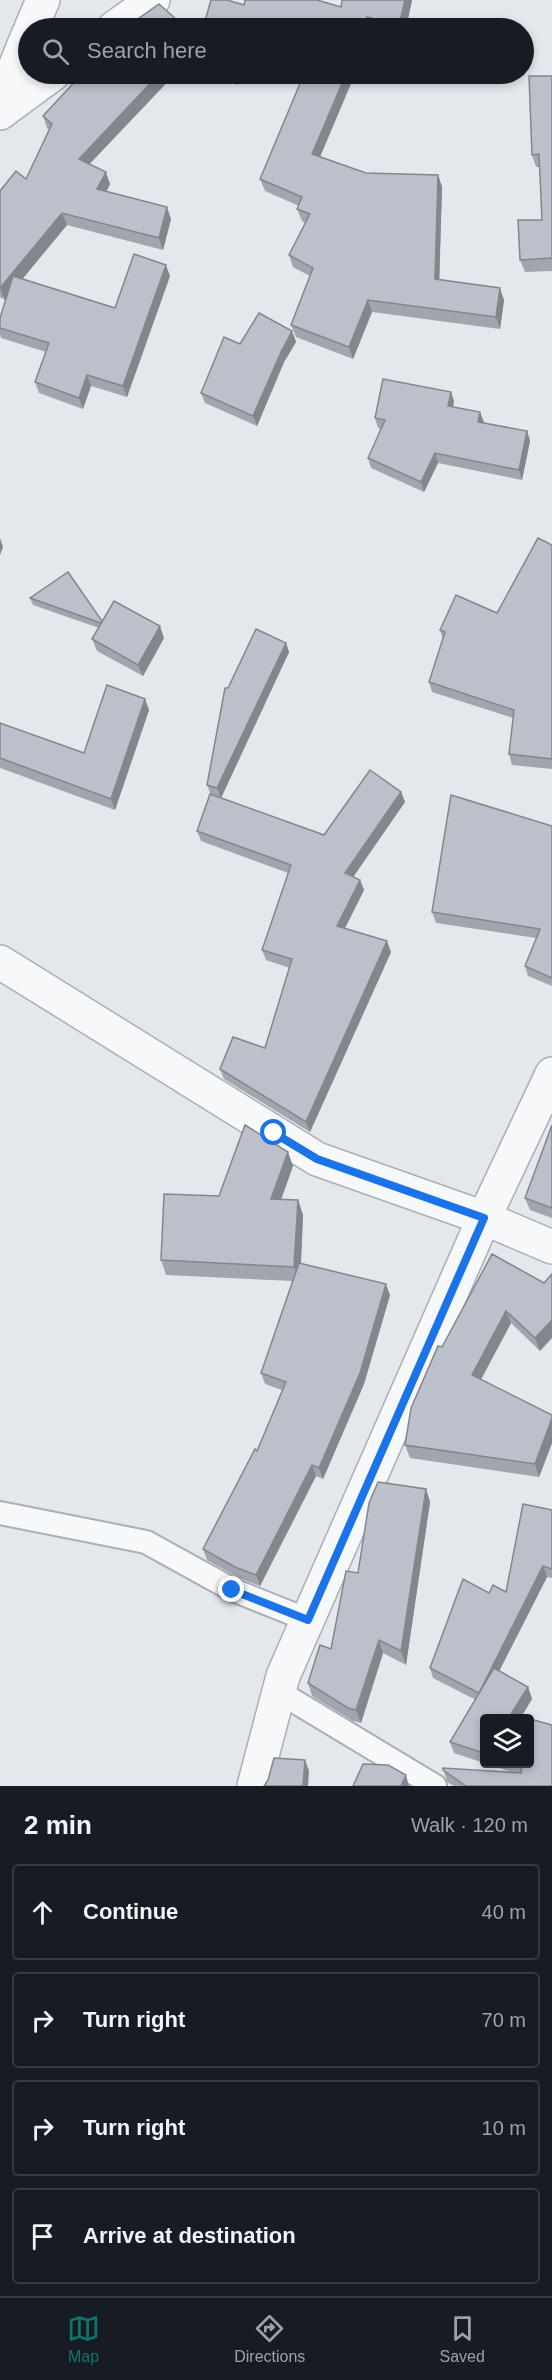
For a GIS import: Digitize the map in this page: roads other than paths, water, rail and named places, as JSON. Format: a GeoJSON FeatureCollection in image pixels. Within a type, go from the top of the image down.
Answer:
{"type":"FeatureCollection","features":[{"type":"Feature","properties":{"kind":"street"},"geometry":{"type":"LineString","coordinates":[[35,18],[43,0]]}},
{"type":"Feature","properties":{"kind":"street"},"geometry":{"type":"LineString","coordinates":[[128,18],[153,0]]}},
{"type":"Feature","properties":{"kind":"street"},"geometry":{"type":"LineString","coordinates":[[0,104],[18,60]]}},
{"type":"Feature","properties":{"kind":"street"},"geometry":{"type":"LineString","coordinates":[[0,113],[39,84]]}},
{"type":"Feature","properties":{"kind":"street"},"geometry":{"type":"LineString","coordinates":[[0,962],[317,1159],[484,1218],[552,1247]]}},
{"type":"Feature","properties":{"kind":"street"},"geometry":{"type":"LineString","coordinates":[[254,1786],[283,1676],[484,1218],[552,1074]]}},
{"type":"Feature","properties":{"kind":"lane"},"geometry":{"type":"LineString","coordinates":[[0,1513],[146,1542],[232,1590],[308,1620]]}},
{"type":"Feature","properties":{"kind":"lane"},"geometry":{"type":"LineString","coordinates":[[279,1692],[435,1786]]}}]}
